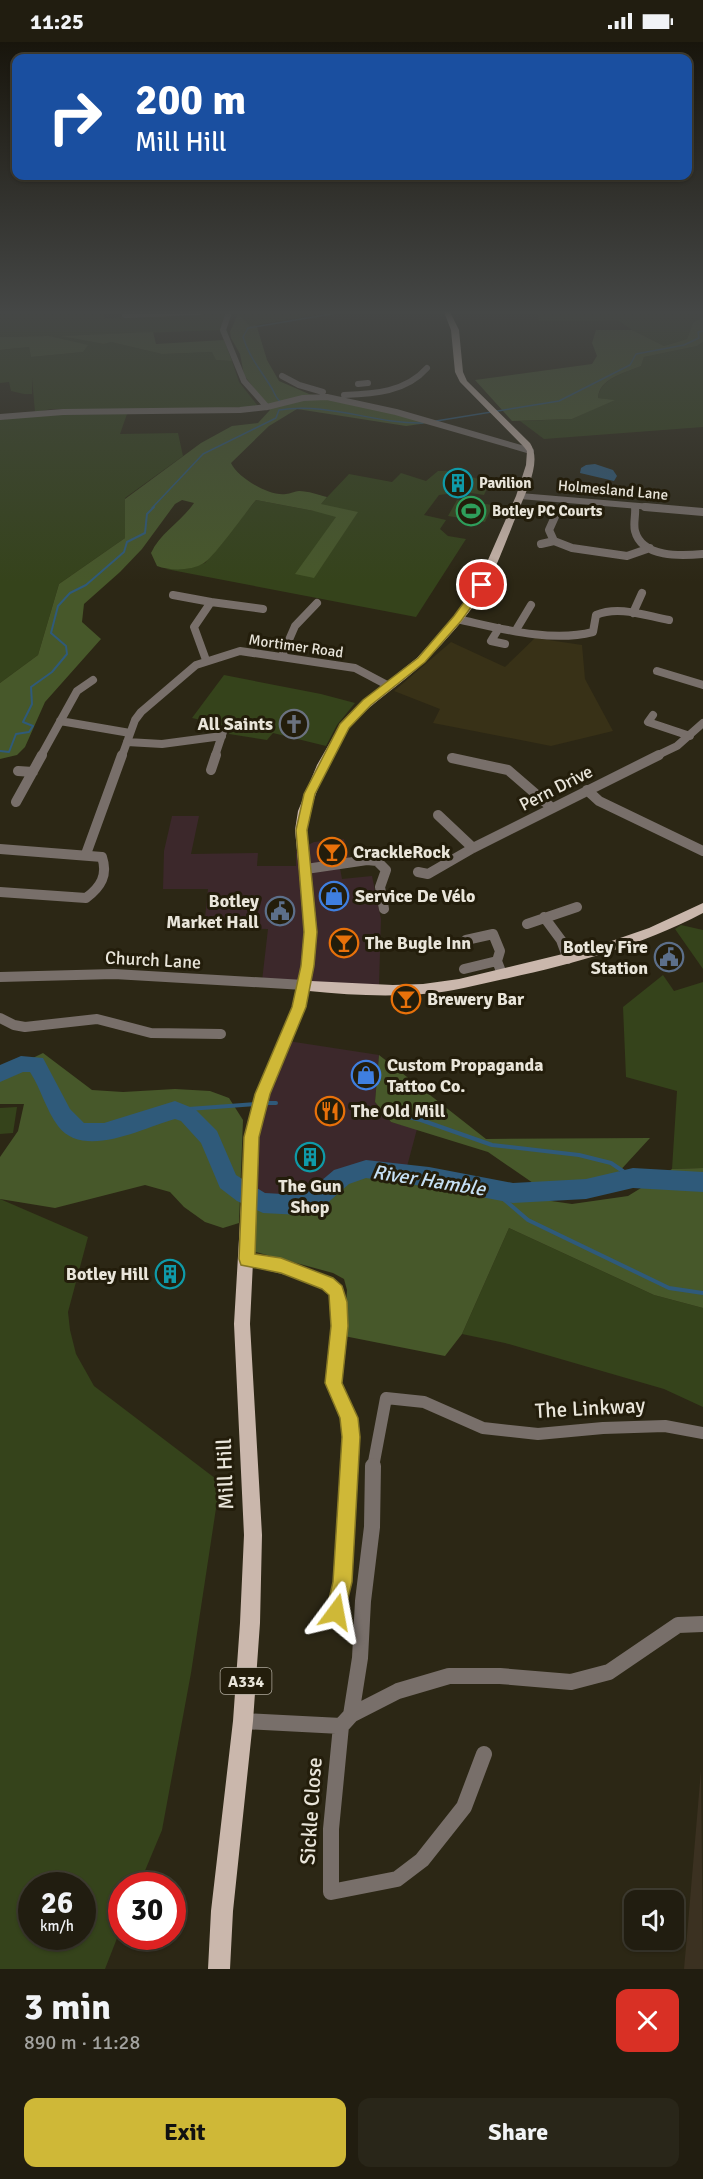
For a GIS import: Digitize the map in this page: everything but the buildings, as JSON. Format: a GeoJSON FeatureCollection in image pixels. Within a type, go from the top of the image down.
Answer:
{"type":"FeatureCollection","features":[{"type":"Feature","properties":{"kind":"main road"},"geometry":{"type":"LineString","coordinates":[[485,402],[531,451]]}},
{"type":"Feature","properties":{"kind":"main road","name":"A334"},"geometry":{"type":"LineString","coordinates":[[304,985],[310,932],[302,830],[309,794],[344,727],[367,703],[421,660],[457,619],[482,585],[520,496],[530,465],[531,451]]}},
{"type":"Feature","properties":{"kind":"main road"},"geometry":{"type":"LineString","coordinates":[[304,985],[333,989],[423,989],[502,974],[568,959],[642,936],[703,908]]}},
{"type":"Feature","properties":{"kind":"main road","name":"Mill Hill"},"geometry":{"type":"LineString","coordinates":[[219,1969],[222,1911],[243,1721],[253,1535],[242,1324],[252,1137],[262,1094],[287,1038],[304,985]]}},
{"type":"Feature","properties":{"kind":"street"},"geometry":{"type":"LineString","coordinates":[[262,402],[267,407]]}},
{"type":"Feature","properties":{"kind":"street"},"geometry":{"type":"LineString","coordinates":[[0,417],[63,412],[240,410],[289,402]]}},
{"type":"Feature","properties":{"kind":"street"},"geometry":{"type":"LineString","coordinates":[[354,402],[531,451]]}},
{"type":"Feature","properties":{"kind":"street","name":"Holmesland Lane"},"geometry":{"type":"LineString","coordinates":[[520,496],[703,512]]}},
{"type":"Feature","properties":{"kind":"street"},"geometry":{"type":"LineString","coordinates":[[635,507],[635,531],[642,543],[650,548],[675,555],[703,554]]}},
{"type":"Feature","properties":{"kind":"street"},"geometry":{"type":"LineString","coordinates":[[554,541],[549,530],[558,510]]}},
{"type":"Feature","properties":{"kind":"street"},"geometry":{"type":"LineString","coordinates":[[540,544],[554,541],[572,548],[627,556],[650,548]]}},
{"type":"Feature","properties":{"kind":"street"},"geometry":{"type":"LineString","coordinates":[[633,613],[642,593]]}},
{"type":"Feature","properties":{"kind":"street"},"geometry":{"type":"LineString","coordinates":[[172,595],[263,609]]}},
{"type":"Feature","properties":{"kind":"street"},"geometry":{"type":"LineString","coordinates":[[206,660],[194,627],[211,602]]}},
{"type":"Feature","properties":{"kind":"street"},"geometry":{"type":"LineString","coordinates":[[282,656],[295,626],[317,603]]}},
{"type":"Feature","properties":{"kind":"street"},"geometry":{"type":"LineString","coordinates":[[516,630],[531,605]]}},
{"type":"Feature","properties":{"kind":"street"},"geometry":{"type":"LineString","coordinates":[[457,619],[499,628],[576,637],[593,633],[596,615],[602,610],[669,620]]}},
{"type":"Feature","properties":{"kind":"street"},"geometry":{"type":"LineString","coordinates":[[499,628],[491,641],[505,644]]}},
{"type":"Feature","properties":{"kind":"street","name":"Mortimer Road"},"geometry":{"type":"LineString","coordinates":[[86,854],[128,738],[141,712],[190,669],[206,660],[240,651],[282,656],[361,669],[389,686]]}},
{"type":"Feature","properties":{"kind":"street"},"geometry":{"type":"LineString","coordinates":[[658,670],[703,685]]}},
{"type":"Feature","properties":{"kind":"street"},"geometry":{"type":"LineString","coordinates":[[16,802],[77,690],[93,680]]}},
{"type":"Feature","properties":{"kind":"street"},"geometry":{"type":"LineString","coordinates":[[65,686],[77,690]]}},
{"type":"Feature","properties":{"kind":"street"},"geometry":{"type":"LineString","coordinates":[[653,715],[648,722],[690,736]]}},
{"type":"Feature","properties":{"kind":"street"},"geometry":{"type":"LineString","coordinates":[[60,721],[128,738],[177,742],[222,734],[211,770]]}},
{"type":"Feature","properties":{"kind":"street","name":"Pern Drive"},"geometry":{"type":"LineString","coordinates":[[418,872],[428,874],[473,848],[677,747],[703,723]]}},
{"type":"Feature","properties":{"kind":"street"},"geometry":{"type":"LineString","coordinates":[[451,759],[508,770],[552,808]]}},
{"type":"Feature","properties":{"kind":"street"},"geometry":{"type":"LineString","coordinates":[[18,771],[33,772]]}},
{"type":"Feature","properties":{"kind":"street"},"geometry":{"type":"LineString","coordinates":[[587,790],[600,801],[703,851]]}},
{"type":"Feature","properties":{"kind":"street"},"geometry":{"type":"LineString","coordinates":[[438,814],[473,848]]}},
{"type":"Feature","properties":{"kind":"street"},"geometry":{"type":"LineString","coordinates":[[0,849],[86,854],[102,857],[107,866],[101,888],[86,898],[0,892]]}},
{"type":"Feature","properties":{"kind":"street"},"geometry":{"type":"LineString","coordinates":[[306,869],[360,860],[374,859],[382,863],[386,870],[380,887],[384,909]]}},
{"type":"Feature","properties":{"kind":"street"},"geometry":{"type":"LineString","coordinates":[[527,924],[577,908]]}},
{"type":"Feature","properties":{"kind":"street"},"geometry":{"type":"LineString","coordinates":[[544,917],[561,940],[568,959]]}},
{"type":"Feature","properties":{"kind":"street"},"geometry":{"type":"LineString","coordinates":[[464,969],[497,961],[500,957],[493,934],[466,940]]}},
{"type":"Feature","properties":{"kind":"street"},"geometry":{"type":"LineString","coordinates":[[497,961],[502,974]]}},
{"type":"Feature","properties":{"kind":"street","name":"Church Lane"},"geometry":{"type":"LineString","coordinates":[[0,977],[123,973],[304,985]]}},
{"type":"Feature","properties":{"kind":"street"},"geometry":{"type":"LineString","coordinates":[[0,1018],[14,1025],[26,1027],[98,1019],[151,1033],[197,1039],[221,1034]]}},
{"type":"Feature","properties":{"kind":"street"},"geometry":{"type":"LineString","coordinates":[[247,1259],[281,1266],[327,1283],[336,1291],[338,1297],[339,1326],[334,1383],[349,1418],[351,1437],[343,1582],[336,1612]]}},
{"type":"Feature","properties":{"kind":"street","name":"The Linkway"},"geometry":{"type":"LineString","coordinates":[[346,1720],[360,1658],[363,1602],[372,1527],[373,1461],[386,1398],[424,1402],[483,1428],[538,1434],[603,1428],[665,1426],[703,1433]]}},
{"type":"Feature","properties":{"kind":"street"},"geometry":{"type":"LineString","coordinates":[[243,1721],[346,1720],[398,1690],[449,1676],[500,1676],[572,1682],[609,1672],[678,1625],[703,1624]]}},
{"type":"Feature","properties":{"kind":"street","name":"Sickle Close"},"geometry":{"type":"LineString","coordinates":[[346,1720],[332,1795],[329,1859],[331,1892],[397,1879],[422,1860],[464,1807],[484,1754]]}},
{"type":"Feature","properties":{"kind":"shaded area"},"geometry":{"type":"Polygon","coordinates":[[[535,638],[582,645],[585,679],[613,731],[551,746],[433,723],[440,709],[394,691],[451,642],[505,667],[535,638]]]}},
{"type":"Feature","properties":{"kind":"shaded area"},"geometry":{"type":"Polygon","coordinates":[[[172,816],[199,816],[191,854],[258,853],[257,866],[296,866],[296,851],[314,842],[344,839],[351,866],[340,868],[342,879],[372,876],[381,919],[379,985],[262,981],[268,929],[204,928],[208,889],[163,889],[164,851],[172,816]]]}},
{"type":"Feature","properties":{"kind":"shaded area"},"geometry":{"type":"Polygon","coordinates":[[[288,1041],[379,1055],[375,1102],[391,1122],[417,1129],[405,1174],[365,1168],[341,1176],[316,1198],[300,1204],[263,1202],[251,1196],[253,1137],[288,1041]]]}},
{"type":"Feature","properties":{"kind":"shaded area"},"geometry":{"type":"Polygon","coordinates":[[[701,1770],[703,1969],[684,1969],[688,1924],[701,1770]]]}},
{"type":"Feature","properties":{"kind":"green space"},"geometry":{"type":"Polygon","coordinates":[[[34,402],[255,402],[258,406],[220,409],[52,409],[35,412],[34,402]]]}},
{"type":"Feature","properties":{"kind":"green space"},"geometry":{"type":"Polygon","coordinates":[[[264,402],[349,402],[428,423],[406,426],[297,409],[269,426],[231,463],[240,475],[272,493],[310,492],[327,497],[321,504],[358,512],[314,578],[295,574],[336,517],[256,500],[204,563],[187,569],[162,568],[157,566],[151,553],[160,539],[194,503],[182,500],[175,504],[142,549],[84,604],[82,622],[101,639],[45,702],[25,747],[17,755],[0,759],[0,683],[38,655],[59,584],[125,538],[125,499],[201,443],[232,426],[258,423],[270,410],[264,402]]]}},
{"type":"Feature","properties":{"kind":"green space"},"geometry":{"type":"Polygon","coordinates":[[[495,402],[611,402],[572,419],[512,421],[495,402]]]}},
{"type":"Feature","properties":{"kind":"green space"},"geometry":{"type":"Polygon","coordinates":[[[609,402],[703,402],[703,427],[544,439],[520,421],[572,419],[609,402]]]}},
{"type":"Feature","properties":{"kind":"green space"},"geometry":{"type":"Polygon","coordinates":[[[127,414],[120,434],[178,433],[183,456],[125,498],[125,538],[59,584],[38,655],[0,683],[0,420],[36,415],[127,414]]]}},
{"type":"Feature","properties":{"kind":"green space"},"geometry":{"type":"Polygon","coordinates":[[[438,471],[449,471],[490,482],[484,495],[464,492],[439,495],[424,515],[446,520],[440,529],[448,536],[466,539],[416,617],[166,569],[190,568],[205,563],[256,500],[314,511],[349,474],[392,482],[401,473],[426,481],[438,471]]]}},
{"type":"Feature","properties":{"kind":"green space","name":"Botley PC Courts"},"geometry":{"type":"Polygon","coordinates":[[[457,500],[493,505],[485,522],[448,516],[457,500]]]}},
{"type":"Feature","properties":{"kind":"green space"},"geometry":{"type":"Polygon","coordinates":[[[224,675],[355,703],[337,725],[326,746],[273,733],[267,740],[229,734],[231,727],[192,718],[224,675]]]}},
{"type":"Feature","properties":{"kind":"green space"},"geometry":{"type":"Polygon","coordinates":[[[681,925],[703,930],[703,969],[675,929],[681,925]]]}},
{"type":"Feature","properties":{"kind":"green space"},"geometry":{"type":"Polygon","coordinates":[[[663,975],[674,991],[703,982],[703,1168],[672,1169],[677,1091],[626,1077],[623,1007],[663,975]]]}},
{"type":"Feature","properties":{"kind":"green space"},"geometry":{"type":"Polygon","coordinates":[[[43,1053],[92,1090],[210,1091],[229,1098],[243,1120],[239,1223],[223,1228],[205,1222],[184,1207],[170,1192],[145,1185],[55,1208],[0,1199],[0,1157],[18,1131],[24,1104],[0,1104],[0,1074],[43,1053]]]}},
{"type":"Feature","properties":{"kind":"green space"},"geometry":{"type":"Polygon","coordinates":[[[379,1055],[486,1139],[650,1138],[616,1175],[584,1183],[533,1183],[488,1152],[391,1122],[375,1102],[379,1055]]]}},
{"type":"Feature","properties":{"kind":"green space"},"geometry":{"type":"Polygon","coordinates":[[[17,1107],[13,1133],[0,1134],[0,1108],[17,1107]]]}},
{"type":"Feature","properties":{"kind":"green space"},"geometry":{"type":"Polygon","coordinates":[[[703,1168],[703,1308],[654,1295],[509,1228],[462,1334],[445,1356],[344,1336],[347,1290],[344,1279],[333,1273],[252,1251],[254,1208],[303,1212],[322,1202],[345,1182],[364,1176],[572,1204],[628,1196],[672,1169],[703,1168]]]}},
{"type":"Feature","properties":{"kind":"green space"},"geometry":{"type":"Polygon","coordinates":[[[0,1199],[88,1237],[68,1312],[76,1354],[94,1386],[220,1482],[191,1673],[162,1830],[144,1872],[108,1872],[108,1950],[112,1950],[105,1969],[0,1969],[0,1199]]]}},
{"type":"Feature","properties":{"kind":"green space"},"geometry":{"type":"Polygon","coordinates":[[[509,1228],[654,1295],[703,1308],[703,1407],[664,1389],[505,1343],[462,1334],[509,1228]]]}},
{"type":"Feature","properties":{"kind":"water"},"geometry":{"type":"Polygon","coordinates":[[[595,464],[613,470],[617,476],[614,481],[580,473],[581,468],[586,465],[595,464]]]}},
{"type":"Feature","properties":{"kind":"waterway"},"geometry":{"type":"LineString","coordinates":[[436,421],[553,402]]}},
{"type":"Feature","properties":{"kind":"waterway"},"geometry":{"type":"LineString","coordinates":[[152,508],[203,454],[276,418],[279,410],[316,409],[423,423]]}},
{"type":"Feature","properties":{"kind":"waterway"},"geometry":{"type":"LineString","coordinates":[[0,751],[9,752],[16,734],[29,732],[33,726],[23,722],[32,704],[31,687],[52,672],[67,654],[66,646],[51,633],[58,606],[70,593],[86,585],[124,552],[127,542],[145,533],[147,514],[154,507]]}},
{"type":"Feature","properties":{"kind":"waterway","name":"River Hamble"},"geometry":{"type":"LineString","coordinates":[[0,1074],[21,1064],[36,1064],[66,1121],[83,1132],[104,1132],[175,1110],[188,1115],[209,1137],[228,1181],[245,1194],[263,1203],[300,1205],[316,1199],[342,1177],[366,1169],[429,1177],[513,1193],[586,1189],[633,1178],[703,1182]]}},
{"type":"Feature","properties":{"kind":"waterway"},"geometry":{"type":"LineString","coordinates":[[266,1103],[276,1103]]}},
{"type":"Feature","properties":{"kind":"waterway"},"geometry":{"type":"LineString","coordinates":[[175,1110],[257,1104]]}},
{"type":"Feature","properties":{"kind":"waterway"},"geometry":{"type":"LineString","coordinates":[[356,1105],[421,1120],[492,1145],[579,1155],[611,1163],[633,1178]]}},
{"type":"Feature","properties":{"kind":"waterway"},"geometry":{"type":"LineString","coordinates":[[493,1190],[528,1220],[669,1288],[703,1293]]}},
{"type":"Feature","properties":{"kind":"place","name":"Pavilion"},"geometry":{"type":"Point","coordinates":[458,483]}},
{"type":"Feature","properties":{"kind":"place","name":"Botley PC Courts"},"geometry":{"type":"Point","coordinates":[471,511]}},
{"type":"Feature","properties":{"kind":"place","name":"All Saints"},"geometry":{"type":"Point","coordinates":[294,724]}},
{"type":"Feature","properties":{"kind":"place","name":"CrackleRock"},"geometry":{"type":"Point","coordinates":[332,852]}},
{"type":"Feature","properties":{"kind":"place","name":"Service De Vélo"},"geometry":{"type":"Point","coordinates":[334,896]}},
{"type":"Feature","properties":{"kind":"place","name":"Botley Market Hall"},"geometry":{"type":"Point","coordinates":[280,911]}},
{"type":"Feature","properties":{"kind":"place","name":"The Bugle Inn"},"geometry":{"type":"Point","coordinates":[344,943]}},
{"type":"Feature","properties":{"kind":"place","name":"Botley Fire Station"},"geometry":{"type":"Point","coordinates":[669,957]}},
{"type":"Feature","properties":{"kind":"place","name":"Brewery Bar"},"geometry":{"type":"Point","coordinates":[406,999]}},
{"type":"Feature","properties":{"kind":"place","name":"Custom Propaganda Tattoo Co."},"geometry":{"type":"Point","coordinates":[366,1075]}},
{"type":"Feature","properties":{"kind":"place","name":"The Old Mill"},"geometry":{"type":"Point","coordinates":[330,1111]}},
{"type":"Feature","properties":{"kind":"place","name":"The Gun Shop"},"geometry":{"type":"Point","coordinates":[310,1157]}},
{"type":"Feature","properties":{"kind":"place","name":"Botley Hill"},"geometry":{"type":"Point","coordinates":[170,1274]}},
{"type":"Feature","properties":{"kind":"route"},"geometry":{"type":"LineString","coordinates":[[336,1612],[343,1582],[351,1437],[349,1418],[334,1383],[340,1306],[336,1291],[327,1283],[281,1266],[247,1259],[252,1137],[262,1094],[299,1007],[308,966],[310,932],[308,882],[302,830],[309,794],[344,727],[367,703],[421,660],[449,629],[482,585]]}}]}
